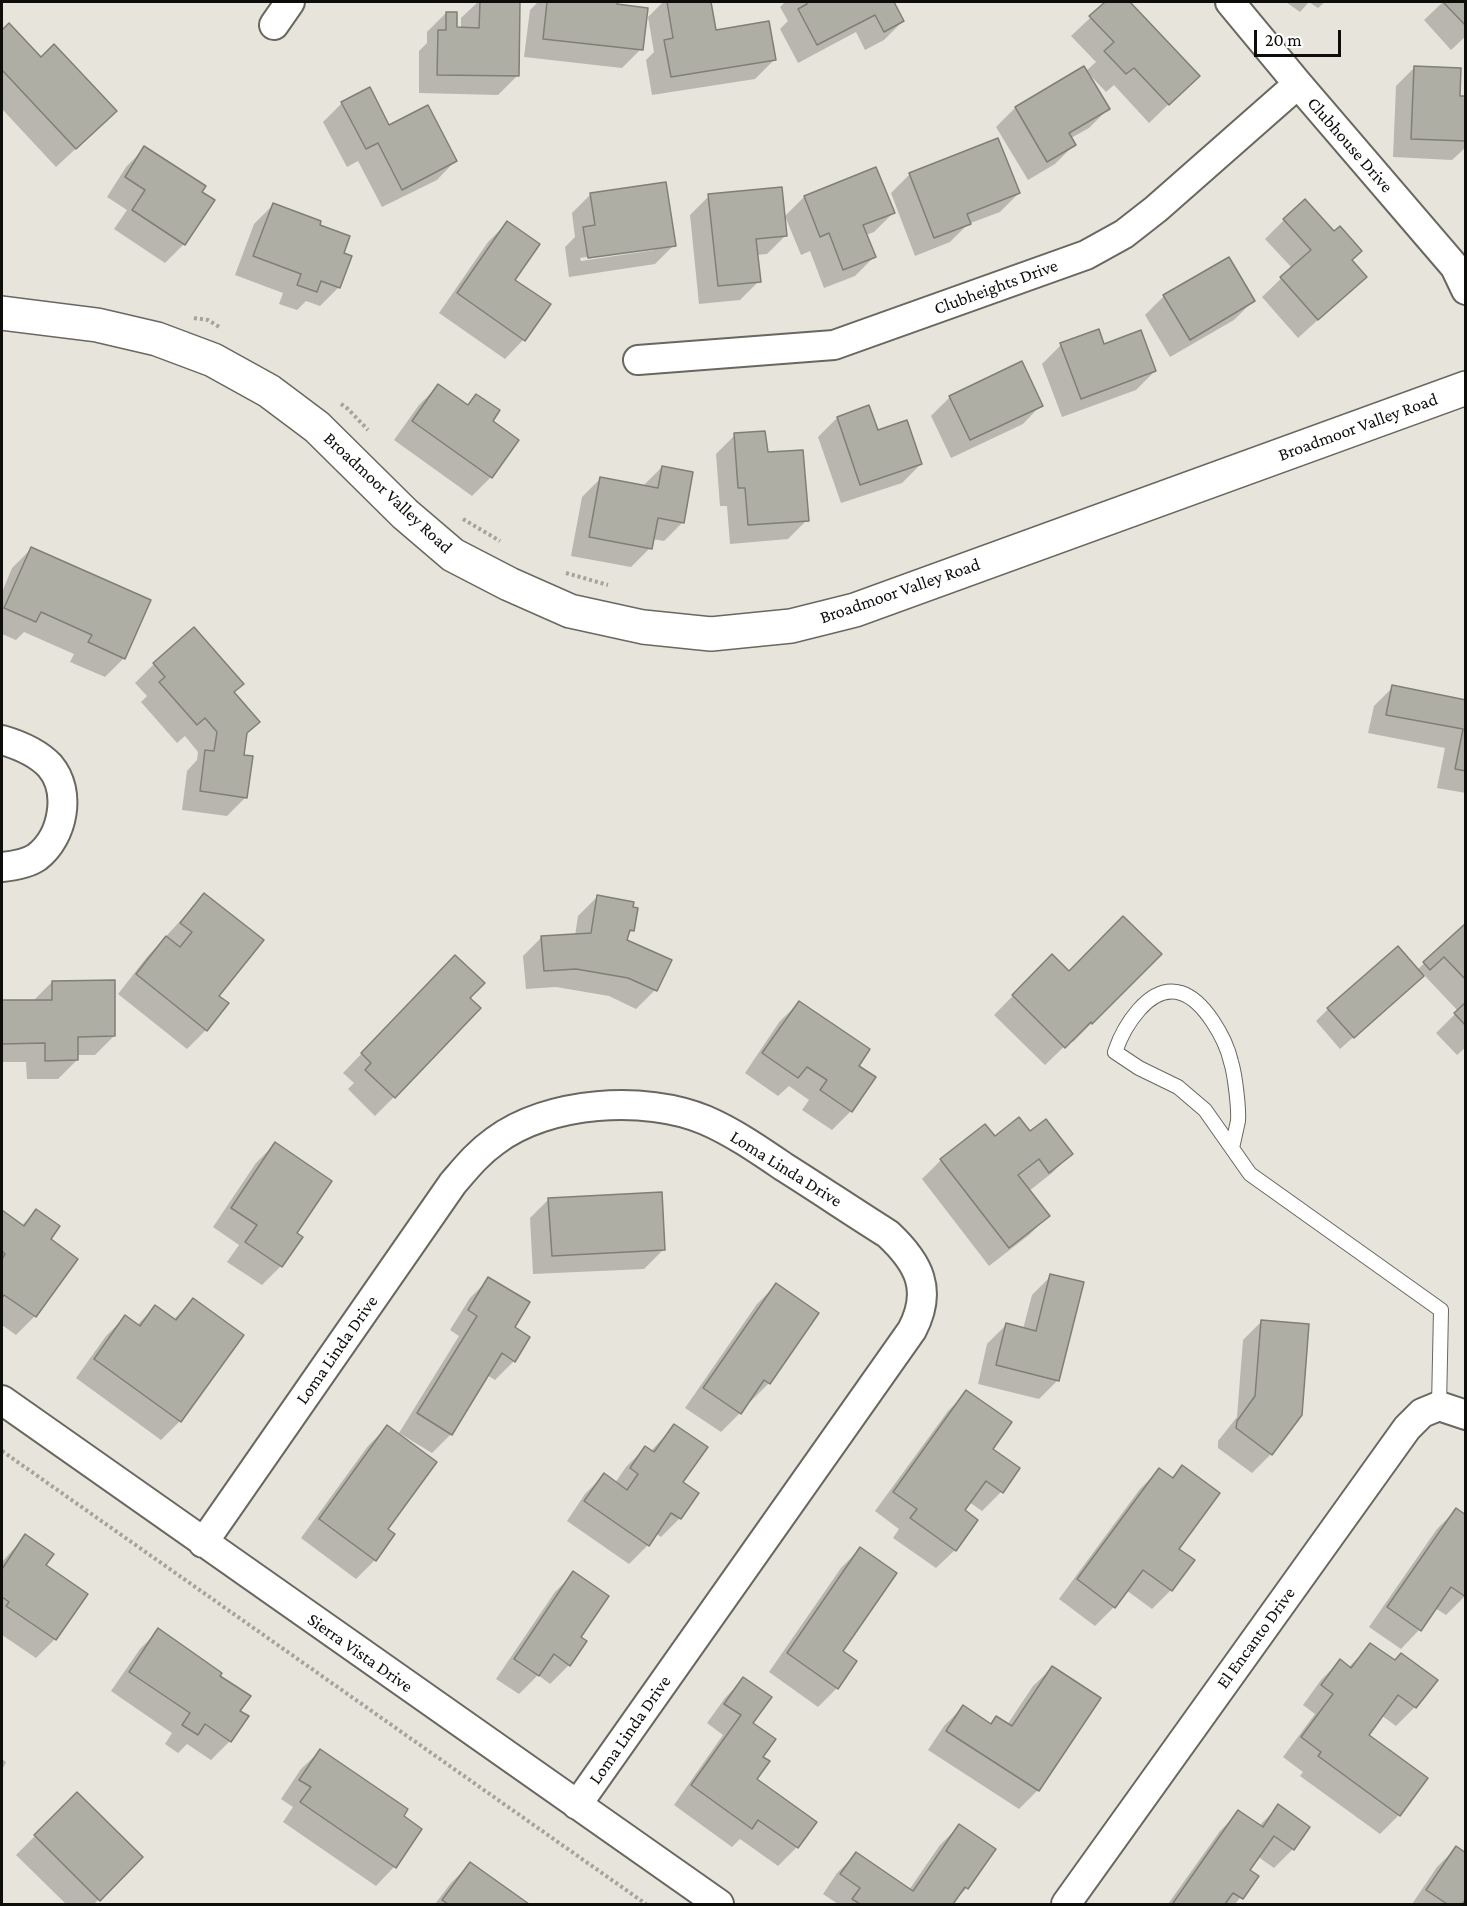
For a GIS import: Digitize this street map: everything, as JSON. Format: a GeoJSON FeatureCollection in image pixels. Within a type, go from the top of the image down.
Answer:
{"type":"FeatureCollection","features":[{"type":"Feature","properties":{"kind":"street"},"geometry":{"type":"LineString","coordinates":[[274,25],[290,2]]}},
{"type":"Feature","properties":{"kind":"street","name":"Clubhouse Drive"},"geometry":{"type":"LineString","coordinates":[[1230,2],[1455,267],[1466,291]]}},
{"type":"Feature","properties":{"kind":"street","name":"Clubheights Drive"},"geometry":{"type":"LineString","coordinates":[[638,360],[834,345],[1086,255],[1124,234],[1156,209],[1298,84]]}},
{"type":"Feature","properties":{"kind":"street","name":"Broadmoor Valley Road"},"geometry":{"type":"LineString","coordinates":[[2,313],[97,325],[157,339],[213,360],[269,391],[317,427],[405,514],[453,555],[509,584],[570,611],[643,627],[711,634],[791,626],[855,610],[1466,388]]}},
{"type":"Feature","properties":{"kind":"street"},"geometry":{"type":"LineString","coordinates":[[2,740],[17,744],[39,756],[50,767],[60,783],[62,802],[60,822],[52,840],[37,856],[21,864],[2,867]]}},
{"type":"Feature","properties":{"kind":"street","name":"Loma Linda Drive"},"geometry":{"type":"LineString","coordinates":[[203,1543],[453,1183],[473,1159],[496,1139],[532,1121],[563,1112],[600,1106],[639,1106],[674,1111],[705,1120],[740,1138],[888,1234],[914,1262],[922,1283],[923,1299],[920,1315],[912,1330],[578,1804]]}},
{"type":"Feature","properties":{"kind":"street","name":"Sierra Vista Drive"},"geometry":{"type":"LineString","coordinates":[[2,1400],[719,1905]]}},
{"type":"Feature","properties":{"kind":"street"},"geometry":{"type":"LineString","coordinates":[[1439,1406],[1466,1415]]}},
{"type":"Feature","properties":{"kind":"street","name":"El Encanto Drive"},"geometry":{"type":"LineString","coordinates":[[1066,1905],[1407,1428],[1422,1413],[1439,1406]]}},
{"type":"Feature","properties":{"kind":"lane"},"geometry":{"type":"LineString","coordinates":[[1232,1148],[1238,1119],[1231,1061],[1215,1024],[1193,999],[1179,992],[1161,994],[1142,1005],[1120,1036],[1115,1052],[1139,1068],[1178,1087],[1205,1110],[1250,1174],[1441,1310],[1439,1406]]}},
{"type":"Feature","properties":{"kind":"path"},"geometry":{"type":"LineString","coordinates":[[185,316],[208,320],[228,333]]}},
{"type":"Feature","properties":{"kind":"path"},"geometry":{"type":"LineString","coordinates":[[338,402],[348,408],[372,435]]}},
{"type":"Feature","properties":{"kind":"path"},"geometry":{"type":"LineString","coordinates":[[461,518],[500,542]]}},
{"type":"Feature","properties":{"kind":"path"},"geometry":{"type":"LineString","coordinates":[[561,571],[614,587]]}},
{"type":"Feature","properties":{"kind":"path"},"geometry":{"type":"LineString","coordinates":[[2,1451],[646,1905]]}},
{"type":"Feature","properties":{"kind":"building"},"geometry":{"type":"Polygon","coordinates":[[[480,2],[520,2],[519,76],[437,75],[438,30],[446,30],[446,12],[457,12],[457,27],[479,28],[480,2]]]}},
{"type":"Feature","properties":{"kind":"building"},"geometry":{"type":"Polygon","coordinates":[[[547,2],[618,2],[617,4],[648,8],[643,50],[543,39],[547,2]]]}},
{"type":"Feature","properties":{"kind":"building"},"geometry":{"type":"Polygon","coordinates":[[[667,2],[711,2],[716,30],[769,21],[776,60],[671,77],[664,40],[673,38],[667,2]]]}},
{"type":"Feature","properties":{"kind":"building"},"geometry":{"type":"Polygon","coordinates":[[[806,2],[894,2],[904,21],[884,32],[875,15],[817,45],[798,9],[807,4],[806,2]]]}},
{"type":"Feature","properties":{"kind":"building"},"geometry":{"type":"Polygon","coordinates":[[[1105,2],[1130,2],[1200,76],[1169,105],[1134,68],[1126,74],[1104,51],[1114,42],[1089,16],[1105,2]]]}},
{"type":"Feature","properties":{"kind":"building"},"geometry":{"type":"Polygon","coordinates":[[[1443,2],[1466,2],[1466,26],[1443,2]]]}},
{"type":"Feature","properties":{"kind":"building"},"geometry":{"type":"Polygon","coordinates":[[[9,23],[41,57],[54,44],[117,111],[76,149],[2,70],[2,30],[9,23]]]}},
{"type":"Feature","properties":{"kind":"building"},"geometry":{"type":"Polygon","coordinates":[[[1084,66],[1110,109],[1069,133],[1076,145],[1047,162],[1015,107],[1084,66]]]}},
{"type":"Feature","properties":{"kind":"building"},"geometry":{"type":"Polygon","coordinates":[[[1414,66],[1461,68],[1460,96],[1466,96],[1466,141],[1411,139],[1414,66]]]}},
{"type":"Feature","properties":{"kind":"building"},"geometry":{"type":"Polygon","coordinates":[[[370,87],[389,125],[428,105],[457,161],[402,190],[378,143],[366,149],[341,102],[370,87]]]}},
{"type":"Feature","properties":{"kind":"building"},"geometry":{"type":"Polygon","coordinates":[[[998,138],[1020,193],[967,214],[971,224],[934,238],[909,173],[998,138]]]}},
{"type":"Feature","properties":{"kind":"building"},"geometry":{"type":"Polygon","coordinates":[[[144,146],[206,186],[202,192],[215,200],[185,245],[132,210],[145,190],[125,177],[144,146]]]}},
{"type":"Feature","properties":{"kind":"building"},"geometry":{"type":"Polygon","coordinates":[[[876,167],[895,213],[863,225],[876,257],[843,270],[829,233],[820,237],[804,196],[876,167]]]}},
{"type":"Feature","properties":{"kind":"building"},"geometry":{"type":"Polygon","coordinates":[[[666,182],[676,246],[588,258],[583,227],[595,225],[590,193],[666,182]]]}},
{"type":"Feature","properties":{"kind":"building"},"geometry":{"type":"Polygon","coordinates":[[[782,187],[787,236],[756,239],[761,282],[718,286],[708,194],[782,187]]]}},
{"type":"Feature","properties":{"kind":"building"},"geometry":{"type":"Polygon","coordinates":[[[1305,199],[1334,231],[1340,226],[1362,251],[1352,260],[1367,277],[1318,320],[1280,277],[1311,250],[1283,219],[1305,199]]]}},
{"type":"Feature","properties":{"kind":"building"},"geometry":{"type":"Polygon","coordinates":[[[273,203],[321,221],[320,225],[350,236],[344,253],[352,256],[340,288],[321,281],[317,292],[297,285],[301,274],[253,256],[273,203]]]}},
{"type":"Feature","properties":{"kind":"building"},"geometry":{"type":"Polygon","coordinates":[[[507,221],[540,244],[515,280],[551,304],[525,341],[457,293],[507,221]]]}},
{"type":"Feature","properties":{"kind":"building"},"geometry":{"type":"Polygon","coordinates":[[[1229,257],[1255,301],[1190,340],[1163,295],[1229,257]]]}},
{"type":"Feature","properties":{"kind":"building"},"geometry":{"type":"Polygon","coordinates":[[[1099,329],[1104,344],[1141,330],[1156,371],[1081,399],[1060,343],[1099,329]]]}},
{"type":"Feature","properties":{"kind":"building"},"geometry":{"type":"Polygon","coordinates":[[[1022,361],[1043,406],[970,440],[949,396],[1022,361]]]}},
{"type":"Feature","properties":{"kind":"building"},"geometry":{"type":"Polygon","coordinates":[[[438,384],[468,405],[476,394],[500,410],[493,421],[519,440],[492,478],[412,421],[438,384]]]}},
{"type":"Feature","properties":{"kind":"building"},"geometry":{"type":"Polygon","coordinates":[[[869,405],[878,430],[907,420],[922,464],[860,485],[837,417],[869,405]]]}},
{"type":"Feature","properties":{"kind":"building"},"geometry":{"type":"Polygon","coordinates":[[[765,431],[768,452],[803,450],[809,521],[748,525],[745,488],[738,488],[734,433],[765,431]]]}},
{"type":"Feature","properties":{"kind":"building"},"geometry":{"type":"Polygon","coordinates":[[[662,466],[693,472],[684,523],[658,518],[652,549],[589,537],[600,477],[658,488],[662,466]]]}},
{"type":"Feature","properties":{"kind":"building"},"geometry":{"type":"Polygon","coordinates":[[[31,547],[151,600],[125,659],[88,642],[92,635],[41,612],[36,622],[4,608],[31,547]]]}},
{"type":"Feature","properties":{"kind":"building"},"geometry":{"type":"Polygon","coordinates":[[[194,627],[244,684],[234,692],[260,722],[247,733],[244,755],[253,756],[247,798],[200,791],[205,750],[214,751],[217,732],[205,718],[197,725],[159,682],[165,677],[153,663],[194,627]]]}},
{"type":"Feature","properties":{"kind":"building"},"geometry":{"type":"Polygon","coordinates":[[[1392,685],[1466,700],[1466,771],[1455,769],[1463,729],[1386,715],[1392,685]]]}},
{"type":"Feature","properties":{"kind":"building"},"geometry":{"type":"Polygon","coordinates":[[[204,893],[264,940],[219,996],[229,1003],[207,1031],[136,974],[166,936],[180,947],[192,932],[180,923],[204,893]]]}},
{"type":"Feature","properties":{"kind":"building"},"geometry":{"type":"Polygon","coordinates":[[[597,895],[634,902],[633,907],[638,908],[634,931],[630,930],[627,940],[672,960],[657,991],[628,978],[576,969],[544,971],[541,936],[591,933],[597,895]]]}},
{"type":"Feature","properties":{"kind":"building"},"geometry":{"type":"Polygon","coordinates":[[[1123,916],[1162,954],[1065,1048],[1012,995],[1052,954],[1069,971],[1123,916]]]}},
{"type":"Feature","properties":{"kind":"building"},"geometry":{"type":"Polygon","coordinates":[[[1466,923],[1466,980],[1444,957],[1430,970],[1423,962],[1466,923]]]}},
{"type":"Feature","properties":{"kind":"building"},"geometry":{"type":"Polygon","coordinates":[[[1398,946],[1424,976],[1354,1038],[1327,1008],[1398,946]]]}},
{"type":"Feature","properties":{"kind":"building"},"geometry":{"type":"Polygon","coordinates":[[[455,955],[485,983],[470,998],[481,1008],[395,1098],[365,1070],[371,1063],[361,1053],[455,955]]]}},
{"type":"Feature","properties":{"kind":"building"},"geometry":{"type":"Polygon","coordinates":[[[115,980],[115,1036],[78,1037],[78,1060],[45,1061],[45,1043],[2,1044],[2,1000],[52,1000],[52,981],[115,980]]]}},
{"type":"Feature","properties":{"kind":"building"},"geometry":{"type":"Polygon","coordinates":[[[799,1001],[870,1049],[859,1066],[876,1077],[852,1112],[820,1090],[827,1080],[807,1067],[798,1078],[762,1053],[799,1001]]]}},
{"type":"Feature","properties":{"kind":"building"},"geometry":{"type":"Polygon","coordinates":[[[1466,1002],[1466,1026],[1454,1013],[1466,1002]]]}},
{"type":"Feature","properties":{"kind":"building"},"geometry":{"type":"Polygon","coordinates":[[[1019,1117],[1030,1131],[1046,1119],[1073,1154],[1049,1173],[1039,1159],[1018,1175],[1050,1216],[1009,1248],[940,1159],[985,1124],[995,1136],[1019,1117]]]}},
{"type":"Feature","properties":{"kind":"building"},"geometry":{"type":"Polygon","coordinates":[[[275,1142],[332,1181],[297,1233],[303,1237],[282,1267],[245,1242],[257,1225],[231,1208],[275,1142]]]}},
{"type":"Feature","properties":{"kind":"building"},"geometry":{"type":"Polygon","coordinates":[[[662,1192],[665,1250],[552,1256],[548,1198],[662,1192]]]}},
{"type":"Feature","properties":{"kind":"building"},"geometry":{"type":"Polygon","coordinates":[[[36,1209],[60,1226],[51,1239],[78,1259],[36,1317],[4,1295],[2,1298],[2,1259],[5,1254],[2,1251],[2,1210],[24,1226],[36,1209]]]}},
{"type":"Feature","properties":{"kind":"building"},"geometry":{"type":"Polygon","coordinates":[[[1050,1274],[1084,1282],[1059,1381],[996,1365],[1006,1323],[1036,1331],[1050,1274]]]}},
{"type":"Feature","properties":{"kind":"building"},"geometry":{"type":"Polygon","coordinates":[[[488,1277],[530,1302],[515,1327],[530,1337],[515,1362],[502,1353],[452,1435],[417,1413],[477,1316],[468,1310],[488,1277]]]}},
{"type":"Feature","properties":{"kind":"building"},"geometry":{"type":"Polygon","coordinates":[[[776,1283],[819,1313],[770,1384],[764,1380],[741,1414],[703,1388],[776,1283]]]}},
{"type":"Feature","properties":{"kind":"building"},"geometry":{"type":"Polygon","coordinates":[[[193,1298],[244,1335],[181,1422],[94,1359],[125,1315],[140,1326],[155,1305],[176,1320],[193,1298]]]}},
{"type":"Feature","properties":{"kind":"building"},"geometry":{"type":"Polygon","coordinates":[[[1261,1320],[1309,1324],[1302,1415],[1272,1455],[1236,1428],[1237,1421],[1255,1396],[1261,1320]]]}},
{"type":"Feature","properties":{"kind":"building"},"geometry":{"type":"Polygon","coordinates":[[[966,1390],[1012,1422],[993,1449],[1020,1468],[1003,1493],[986,1481],[965,1510],[978,1520],[956,1551],[910,1518],[917,1509],[893,1492],[966,1390]]]}},
{"type":"Feature","properties":{"kind":"building"},"geometry":{"type":"Polygon","coordinates":[[[674,1424],[708,1447],[683,1482],[699,1493],[681,1519],[671,1513],[649,1546],[584,1501],[604,1473],[627,1490],[638,1474],[630,1468],[645,1446],[654,1452],[674,1424]]]}},
{"type":"Feature","properties":{"kind":"building"},"geometry":{"type":"Polygon","coordinates":[[[387,1425],[437,1462],[388,1529],[395,1534],[376,1561],[319,1519],[387,1425]]]}},
{"type":"Feature","properties":{"kind":"building"},"geometry":{"type":"Polygon","coordinates":[[[1182,1465],[1220,1493],[1179,1549],[1195,1560],[1172,1591],[1143,1570],[1115,1608],[1077,1579],[1159,1468],[1173,1478],[1182,1465]]]}},
{"type":"Feature","properties":{"kind":"building"},"geometry":{"type":"Polygon","coordinates":[[[1456,1508],[1466,1515],[1466,1597],[1451,1587],[1421,1631],[1387,1607],[1456,1508]]]}},
{"type":"Feature","properties":{"kind":"building"},"geometry":{"type":"Polygon","coordinates":[[[25,1534],[54,1554],[46,1565],[88,1594],[56,1640],[6,1606],[9,1602],[2,1597],[2,1569],[25,1534]]]}},
{"type":"Feature","properties":{"kind":"building"},"geometry":{"type":"Polygon","coordinates":[[[860,1547],[897,1573],[843,1651],[857,1661],[838,1689],[787,1653],[860,1547]]]}},
{"type":"Feature","properties":{"kind":"building"},"geometry":{"type":"Polygon","coordinates":[[[573,1571],[609,1596],[581,1637],[587,1641],[570,1666],[554,1654],[539,1676],[514,1659],[573,1571]]]}},
{"type":"Feature","properties":{"kind":"building"},"geometry":{"type":"Polygon","coordinates":[[[158,1628],[222,1673],[220,1676],[251,1696],[240,1711],[249,1716],[231,1742],[205,1724],[198,1735],[182,1725],[190,1713],[129,1672],[158,1628]]]}},
{"type":"Feature","properties":{"kind":"building"},"geometry":{"type":"Polygon","coordinates":[[[1370,1643],[1395,1660],[1401,1653],[1438,1680],[1416,1708],[1398,1695],[1369,1735],[1428,1778],[1400,1816],[1318,1756],[1321,1752],[1301,1737],[1333,1694],[1321,1685],[1340,1659],[1351,1668],[1370,1643]]]}},
{"type":"Feature","properties":{"kind":"building"},"geometry":{"type":"Polygon","coordinates":[[[1052,1666],[1101,1698],[1039,1791],[946,1731],[963,1705],[991,1724],[996,1716],[1012,1726],[1052,1666]]]}},
{"type":"Feature","properties":{"kind":"building"},"geometry":{"type":"Polygon","coordinates":[[[743,1677],[772,1697],[753,1723],[776,1739],[763,1757],[770,1761],[757,1779],[817,1822],[798,1848],[758,1820],[752,1829],[691,1785],[741,1715],[724,1704],[743,1677]]]}},
{"type":"Feature","properties":{"kind":"building"},"geometry":{"type":"Polygon","coordinates":[[[320,1749],[408,1809],[404,1816],[422,1829],[396,1868],[300,1802],[311,1787],[299,1780],[320,1749]]]}},
{"type":"Feature","properties":{"kind":"building"},"geometry":{"type":"Polygon","coordinates":[[[77,1792],[143,1857],[100,1901],[34,1835],[77,1792]]]}},
{"type":"Feature","properties":{"kind":"building"},"geometry":{"type":"Polygon","coordinates":[[[1278,1804],[1310,1827],[1294,1850],[1274,1836],[1250,1870],[1259,1876],[1243,1899],[1233,1893],[1225,1904],[1173,1903],[1238,1810],[1263,1827],[1278,1804]]]}},
{"type":"Feature","properties":{"kind":"building"},"geometry":{"type":"Polygon","coordinates":[[[959,1824],[996,1849],[968,1889],[965,1887],[953,1904],[860,1904],[852,1899],[860,1888],[840,1874],[856,1852],[913,1891],[959,1824]]]}},
{"type":"Feature","properties":{"kind":"building"},"geometry":{"type":"Polygon","coordinates":[[[1456,1846],[1466,1853],[1466,1899],[1462,1904],[1447,1904],[1426,1890],[1456,1846]]]}},
{"type":"Feature","properties":{"kind":"building"},"geometry":{"type":"Polygon","coordinates":[[[470,1862],[529,1904],[448,1904],[442,1900],[470,1862]]]}}]}
